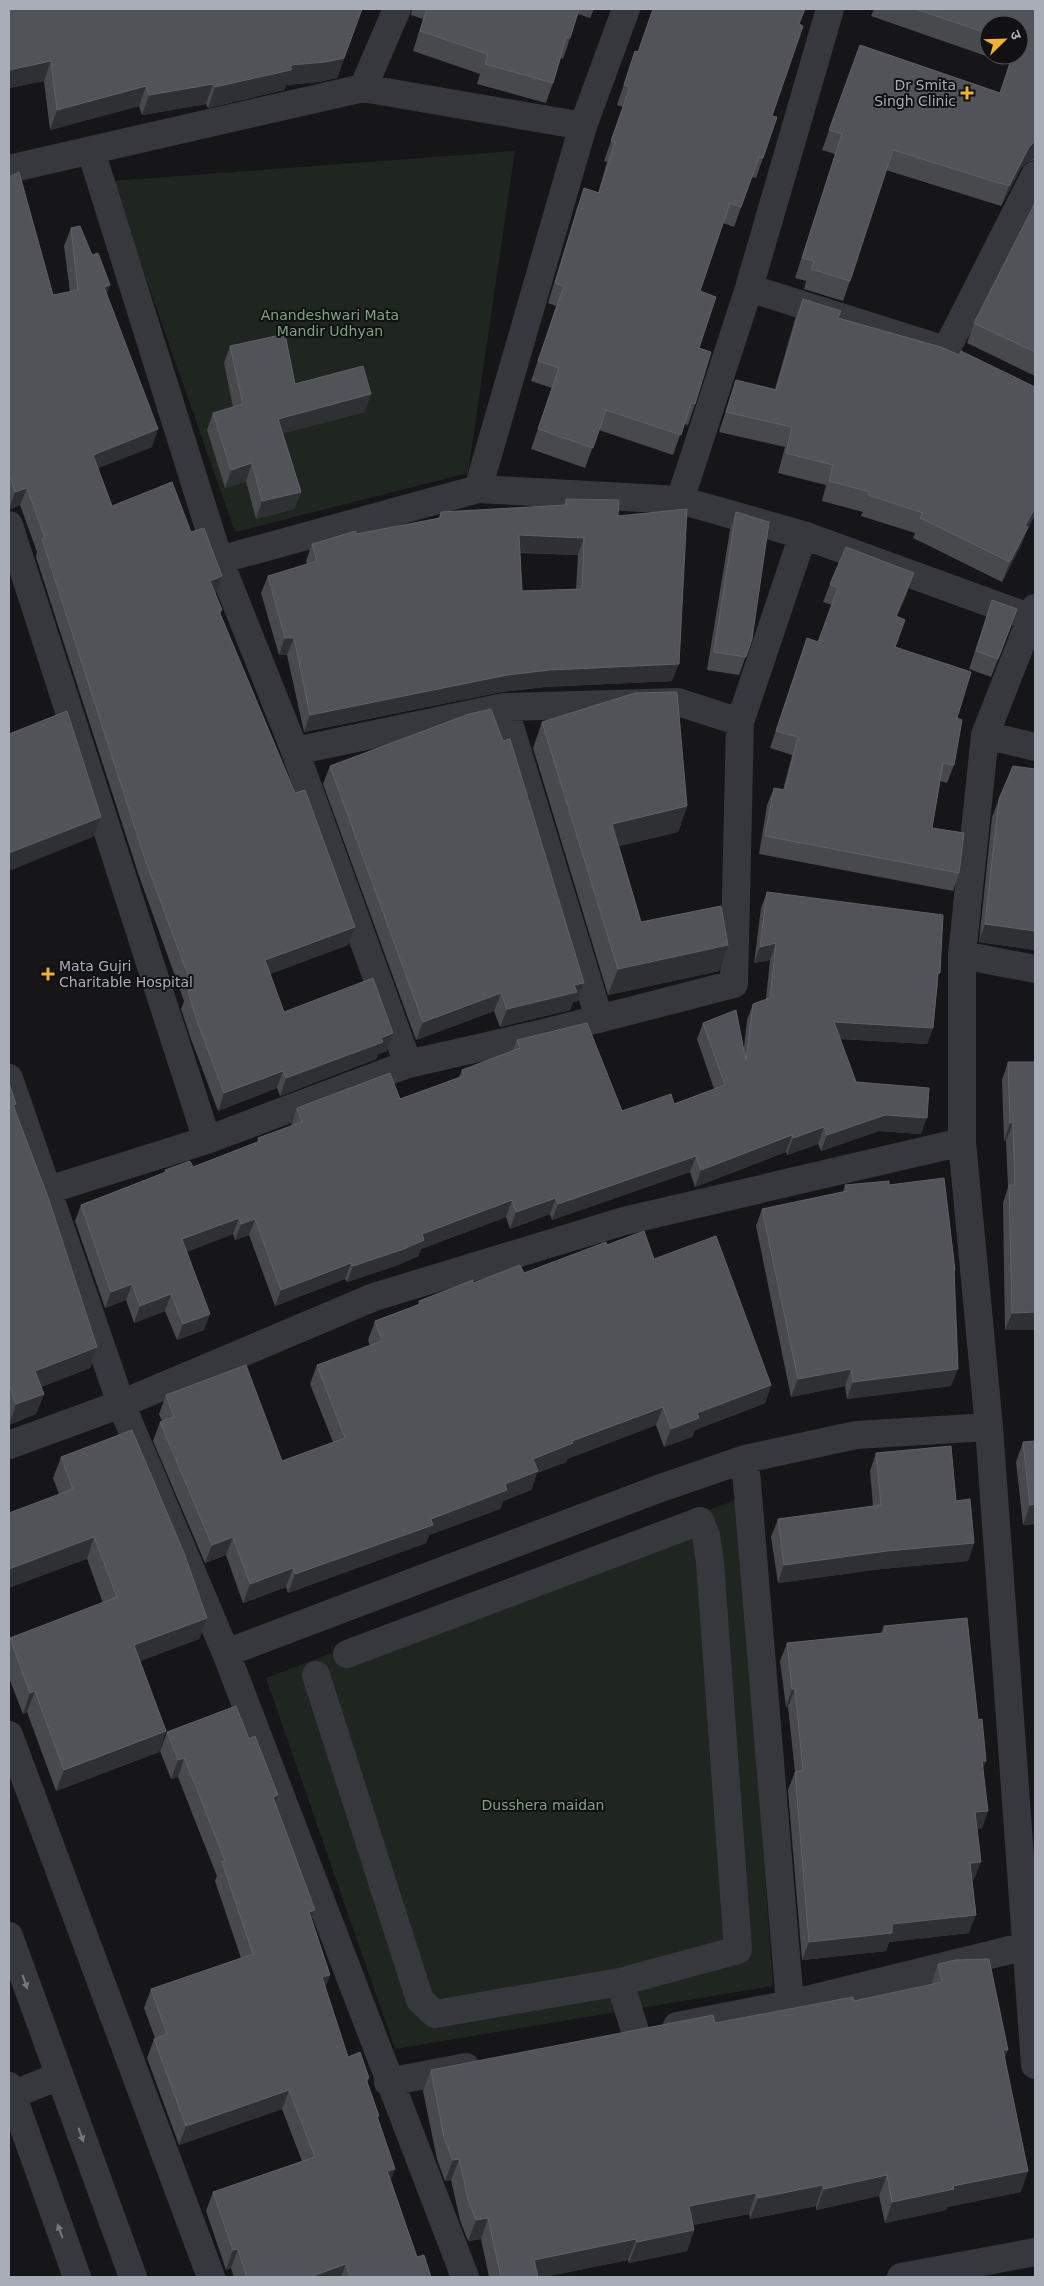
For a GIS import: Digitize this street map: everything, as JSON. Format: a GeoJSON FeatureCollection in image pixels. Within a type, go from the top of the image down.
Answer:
{"type":"FeatureCollection","features":[{"type":"Feature","properties":{"kind":"street"},"geometry":{"type":"LineString","coordinates":[[363,88],[397,9]]}},
{"type":"Feature","properties":{"kind":"street"},"geometry":{"type":"LineString","coordinates":[[478,490],[584,126],[626,9]]}},
{"type":"Feature","properties":{"kind":"street"},"geometry":{"type":"LineString","coordinates":[[680,500],[750,288],[830,9]]}},
{"type":"Feature","properties":{"kind":"street"},"geometry":{"type":"LineString","coordinates":[[9,169],[363,88],[584,126]]}},
{"type":"Feature","properties":{"kind":"street"},"geometry":{"type":"LineString","coordinates":[[91,151],[220,560],[295,751],[408,1064]]}},
{"type":"Feature","properties":{"kind":"street"},"geometry":{"type":"LineString","coordinates":[[750,288],[955,354],[1035,175]]}},
{"type":"Feature","properties":{"kind":"street"},"geometry":{"type":"LineString","coordinates":[[220,560],[478,490],[680,500],[803,535],[1033,613],[985,735],[962,955],[962,1142],[989,1427],[1031,1946],[1035,2065]]}},
{"type":"Feature","properties":{"kind":"street"},"geometry":{"type":"LineString","coordinates":[[9,526],[207,1140]]}},
{"type":"Feature","properties":{"kind":"street"},"geometry":{"type":"LineString","coordinates":[[48,1190],[207,1140],[408,1064],[544,1033],[734,984],[740,722],[803,535]]}},
{"type":"Feature","properties":{"kind":"street"},"geometry":{"type":"LineString","coordinates":[[295,751],[504,707],[678,702],[740,722]]}},
{"type":"Feature","properties":{"kind":"street"},"geometry":{"type":"LineString","coordinates":[[504,707],[599,1018]]}},
{"type":"Feature","properties":{"kind":"street"},"geometry":{"type":"LineString","coordinates":[[985,735],[1035,747]]}},
{"type":"Feature","properties":{"kind":"street"},"geometry":{"type":"LineString","coordinates":[[962,955],[1035,969]]}},
{"type":"Feature","properties":{"kind":"street"},"geometry":{"type":"LineString","coordinates":[[9,1078],[121,1404],[226,1653],[388,2082],[465,2277]]}},
{"type":"Feature","properties":{"kind":"street"},"geometry":{"type":"LineString","coordinates":[[9,1445],[121,1404],[374,1297],[624,1221],[962,1142]]}},
{"type":"Feature","properties":{"kind":"street"},"geometry":{"type":"LineString","coordinates":[[226,1653],[658,1489],[745,1459],[856,1435],[989,1427]]}},
{"type":"Feature","properties":{"kind":"street"},"geometry":{"type":"LineString","coordinates":[[745,1459],[790,2004]]}},
{"type":"Feature","properties":{"kind":"street"},"geometry":{"type":"LineString","coordinates":[[316,1675],[420,2000],[435,2014],[620,1982],[738,1950],[710,1562],[706,1535],[700,1521],[347,1654]]}},
{"type":"Feature","properties":{"kind":"street"},"geometry":{"type":"LineString","coordinates":[[9,1735],[211,2277]]}},
{"type":"Feature","properties":{"kind":"street"},"geometry":{"type":"LineString","coordinates":[[9,1936],[133,2277]]}},
{"type":"Feature","properties":{"kind":"street"},"geometry":{"type":"LineString","coordinates":[[607,2039],[790,2004],[1031,1946]]}},
{"type":"Feature","properties":{"kind":"street"},"geometry":{"type":"LineString","coordinates":[[620,1982],[636,2034]]}},
{"type":"Feature","properties":{"kind":"street"},"geometry":{"type":"LineString","coordinates":[[388,2082],[493,2062]]}},
{"type":"Feature","properties":{"kind":"street"},"geometry":{"type":"LineString","coordinates":[[59,2076],[10,2091],[77,2277]]}},
{"type":"Feature","properties":{"kind":"street"},"geometry":{"type":"LineString","coordinates":[[901,2277],[1035,2252]]}},
{"type":"Feature","properties":{"kind":"green space","name":"Anandeshwari Mata Mandir Udhyan"},"geometry":{"type":"Polygon","coordinates":[[[515,151],[468,473],[235,532],[112,181],[515,151]]]}},
{"type":"Feature","properties":{"kind":"green space","name":"Dusshera maidan"},"geometry":{"type":"Polygon","coordinates":[[[738,1499],[773,1986],[395,2049],[266,1678],[738,1499]]]}},
{"type":"Feature","properties":{"kind":"building"},"geometry":{"type":"Polygon","coordinates":[[[9,9],[362,9],[344,58],[291,65],[291,70],[215,87],[213,84],[149,95],[146,86],[57,110],[51,61],[9,70],[9,9]]]}},
{"type":"Feature","properties":{"kind":"building"},"geometry":{"type":"Polygon","coordinates":[[[427,9],[579,9],[570,38],[566,37],[553,83],[485,64],[488,54],[420,31],[427,9]]]}},
{"type":"Feature","properties":{"kind":"building"},"geometry":{"type":"Polygon","coordinates":[[[653,9],[805,9],[799,24],[803,26],[772,116],[777,117],[763,158],[759,157],[741,207],[730,203],[700,291],[716,297],[699,348],[711,352],[695,404],[691,403],[681,435],[606,410],[593,448],[538,429],[559,368],[538,361],[564,286],[555,283],[584,188],[599,193],[615,142],[611,141],[630,87],[624,85],[635,51],[638,52],[653,9]]]}},
{"type":"Feature","properties":{"kind":"building"},"geometry":{"type":"Polygon","coordinates":[[[916,9],[1035,9],[1035,141],[1029,147],[1009,186],[893,150],[850,281],[811,269],[814,261],[802,258],[842,134],[829,130],[860,45],[1000,93],[1010,65],[1029,65],[1029,15],[979,15],[979,31],[916,9]]]}},
{"type":"Feature","properties":{"kind":"building"},"geometry":{"type":"Polygon","coordinates":[[[19,172],[53,295],[78,290],[71,228],[80,226],[92,255],[98,253],[110,285],[104,287],[158,429],[93,455],[112,506],[172,482],[191,532],[204,528],[222,576],[210,581],[222,610],[219,611],[295,793],[305,790],[355,927],[265,960],[284,1012],[373,978],[393,1033],[381,1038],[383,1042],[286,1078],[283,1071],[224,1093],[197,1021],[188,991],[193,989],[145,859],[42,539],[45,538],[27,488],[15,492],[9,473],[9,177],[19,172]]]}},
{"type":"Feature","properties":{"kind":"building"},"geometry":{"type":"Polygon","coordinates":[[[1035,203],[1035,352],[974,323],[1035,203]]]}},
{"type":"Feature","properties":{"kind":"building"},"geometry":{"type":"Polygon","coordinates":[[[803,299],[841,311],[838,318],[941,347],[959,355],[961,351],[1035,387],[1035,508],[1025,526],[1028,527],[1010,562],[920,518],[923,513],[868,495],[870,492],[829,481],[833,465],[786,453],[792,427],[726,412],[736,380],[776,390],[803,299]]]}},
{"type":"Feature","properties":{"kind":"building"},"geometry":{"type":"Polygon","coordinates":[[[285,334],[295,384],[363,366],[371,394],[278,419],[301,492],[262,501],[252,463],[231,470],[213,413],[243,404],[230,346],[285,334]]]}},
{"type":"Feature","properties":{"kind":"building"},"geometry":{"type":"Polygon","coordinates":[[[566,499],[619,500],[618,516],[687,509],[679,664],[550,670],[507,675],[310,715],[294,638],[285,638],[268,576],[317,561],[312,544],[356,531],[356,534],[440,518],[441,512],[566,505],[566,499]],[[519,535],[522,591],[582,589],[584,538],[519,535]]]}},
{"type":"Feature","properties":{"kind":"building"},"geometry":{"type":"Polygon","coordinates":[[[736,512],[769,522],[752,639],[746,657],[714,652],[736,512]]]}},
{"type":"Feature","properties":{"kind":"building"},"geometry":{"type":"Polygon","coordinates":[[[846,547],[914,573],[896,616],[905,620],[895,647],[971,672],[957,718],[962,720],[954,765],[943,763],[932,828],[964,833],[959,873],[765,836],[774,788],[785,790],[798,737],[776,731],[807,638],[818,642],[838,588],[830,584],[846,547]]]}},
{"type":"Feature","properties":{"kind":"building"},"geometry":{"type":"Polygon","coordinates":[[[992,600],[1017,609],[998,659],[976,651],[992,600]]]}},
{"type":"Feature","properties":{"kind":"building"},"geometry":{"type":"Polygon","coordinates":[[[677,692],[687,806],[612,824],[641,922],[721,906],[728,945],[618,969],[542,722],[635,693],[677,692]]]}},
{"type":"Feature","properties":{"kind":"building"},"geometry":{"type":"Polygon","coordinates":[[[491,709],[503,741],[510,739],[584,983],[574,985],[577,992],[507,1009],[501,993],[423,1022],[330,766],[469,714],[491,709]]]}},
{"type":"Feature","properties":{"kind":"building"},"geometry":{"type":"Polygon","coordinates":[[[67,711],[101,817],[9,853],[9,734],[67,711]]]}},
{"type":"Feature","properties":{"kind":"building"},"geometry":{"type":"Polygon","coordinates":[[[1013,766],[1035,769],[1035,931],[985,924],[999,799],[1013,766]]]}},
{"type":"Feature","properties":{"kind":"building"},"geometry":{"type":"Polygon","coordinates":[[[767,892],[943,915],[940,973],[938,973],[933,1028],[834,1022],[856,1082],[929,1088],[927,1118],[885,1115],[827,1135],[824,1127],[793,1138],[792,1135],[701,1170],[696,1156],[558,1204],[556,1198],[516,1212],[512,1200],[422,1234],[424,1240],[404,1249],[353,1266],[351,1263],[281,1290],[255,1219],[241,1224],[239,1218],[182,1239],[210,1314],[183,1324],[171,1294],[140,1306],[132,1284],[111,1292],[81,1205],[190,1161],[193,1167],[260,1141],[258,1138],[302,1122],[297,1108],[390,1073],[400,1099],[464,1076],[462,1070],[520,1048],[517,1040],[587,1023],[622,1111],[671,1094],[674,1104],[725,1085],[703,1023],[736,1010],[746,1061],[753,1004],[770,998],[776,943],[760,947],[767,892]]]}},
{"type":"Feature","properties":{"kind":"building"},"geometry":{"type":"Polygon","coordinates":[[[1008,1062],[1035,1062],[1035,1312],[1012,1313],[1009,1185],[1015,1185],[1013,1123],[1010,1123],[1008,1062]]]}},
{"type":"Feature","properties":{"kind":"building"},"geometry":{"type":"Polygon","coordinates":[[[9,1083],[16,1104],[13,1105],[49,1200],[97,1347],[35,1371],[44,1394],[16,1404],[9,1384],[9,1083]]]}},
{"type":"Feature","properties":{"kind":"building"},"geometry":{"type":"Polygon","coordinates":[[[944,1178],[955,1270],[958,1369],[853,1382],[851,1369],[798,1379],[762,1209],[847,1191],[845,1185],[889,1181],[889,1185],[944,1178]]]}},
{"type":"Feature","properties":{"kind":"building"},"geometry":{"type":"Polygon","coordinates":[[[644,1231],[654,1259],[716,1236],[771,1385],[697,1413],[699,1418],[671,1429],[663,1407],[572,1441],[573,1443],[533,1459],[538,1471],[505,1484],[507,1490],[431,1519],[433,1525],[295,1574],[293,1568],[250,1584],[233,1537],[212,1545],[160,1422],[174,1417],[166,1395],[246,1365],[282,1461],[345,1438],[317,1365],[382,1341],[375,1321],[420,1304],[419,1301],[473,1280],[473,1283],[520,1265],[524,1273],[606,1242],[607,1245],[644,1231]]]}},
{"type":"Feature","properties":{"kind":"building"},"geometry":{"type":"Polygon","coordinates":[[[132,1430],[184,1553],[207,1618],[134,1645],[166,1731],[64,1770],[35,1691],[30,1693],[10,1638],[117,1597],[94,1537],[9,1569],[9,1513],[73,1489],[61,1457],[132,1430]]]}},
{"type":"Feature","properties":{"kind":"building"},"geometry":{"type":"Polygon","coordinates":[[[1035,1441],[1035,1504],[1030,1505],[1023,1442],[1035,1441]]]}},
{"type":"Feature","properties":{"kind":"building"},"geometry":{"type":"Polygon","coordinates":[[[951,1446],[956,1501],[970,1499],[974,1543],[887,1551],[784,1565],[778,1519],[881,1505],[876,1453],[951,1446]]]}},
{"type":"Feature","properties":{"kind":"building"},"geometry":{"type":"Polygon","coordinates":[[[967,1618],[978,1720],[982,1719],[986,1761],[982,1761],[988,1811],[975,1812],[981,1862],[970,1863],[976,1915],[892,1924],[892,1933],[809,1942],[795,1772],[803,1771],[795,1689],[792,1689],[787,1643],[885,1633],[884,1626],[967,1618]]]}},
{"type":"Feature","properties":{"kind":"building"},"geometry":{"type":"Polygon","coordinates":[[[236,1706],[249,1739],[255,1736],[278,1795],[273,1797],[315,1910],[309,1912],[330,1975],[322,1977],[348,2057],[360,2052],[369,2078],[366,2079],[379,2116],[377,2116],[395,2169],[387,2171],[417,2257],[424,2255],[431,2277],[350,2277],[346,2264],[310,2277],[247,2277],[238,2249],[233,2250],[213,2192],[315,2157],[289,2090],[186,2126],[154,2039],[167,2034],[151,1989],[253,1954],[222,1862],[225,1861],[184,1758],[178,1760],[167,1732],[236,1706]]]}},
{"type":"Feature","properties":{"kind":"building"},"geometry":{"type":"Polygon","coordinates":[[[989,1959],[1008,2050],[1003,2050],[1028,2171],[953,2186],[954,2189],[892,2202],[887,2175],[824,2189],[823,2185],[758,2198],[756,2193],[689,2206],[694,2230],[637,2242],[636,2239],[534,2260],[538,2277],[501,2277],[488,2218],[476,2220],[468,2199],[459,2159],[453,2160],[444,2138],[431,2070],[713,2015],[715,2023],[853,1997],[854,2001],[942,1982],[938,1964],[955,1960],[989,1959]]]}},
{"type":"Feature","properties":{"kind":"place","name":"Dr Smita Singh Clinic"},"geometry":{"type":"Point","coordinates":[967,93]}},
{"type":"Feature","properties":{"kind":"place","name":"Mata Gujri Charitable Hospital"},"geometry":{"type":"Point","coordinates":[48,974]}}]}
